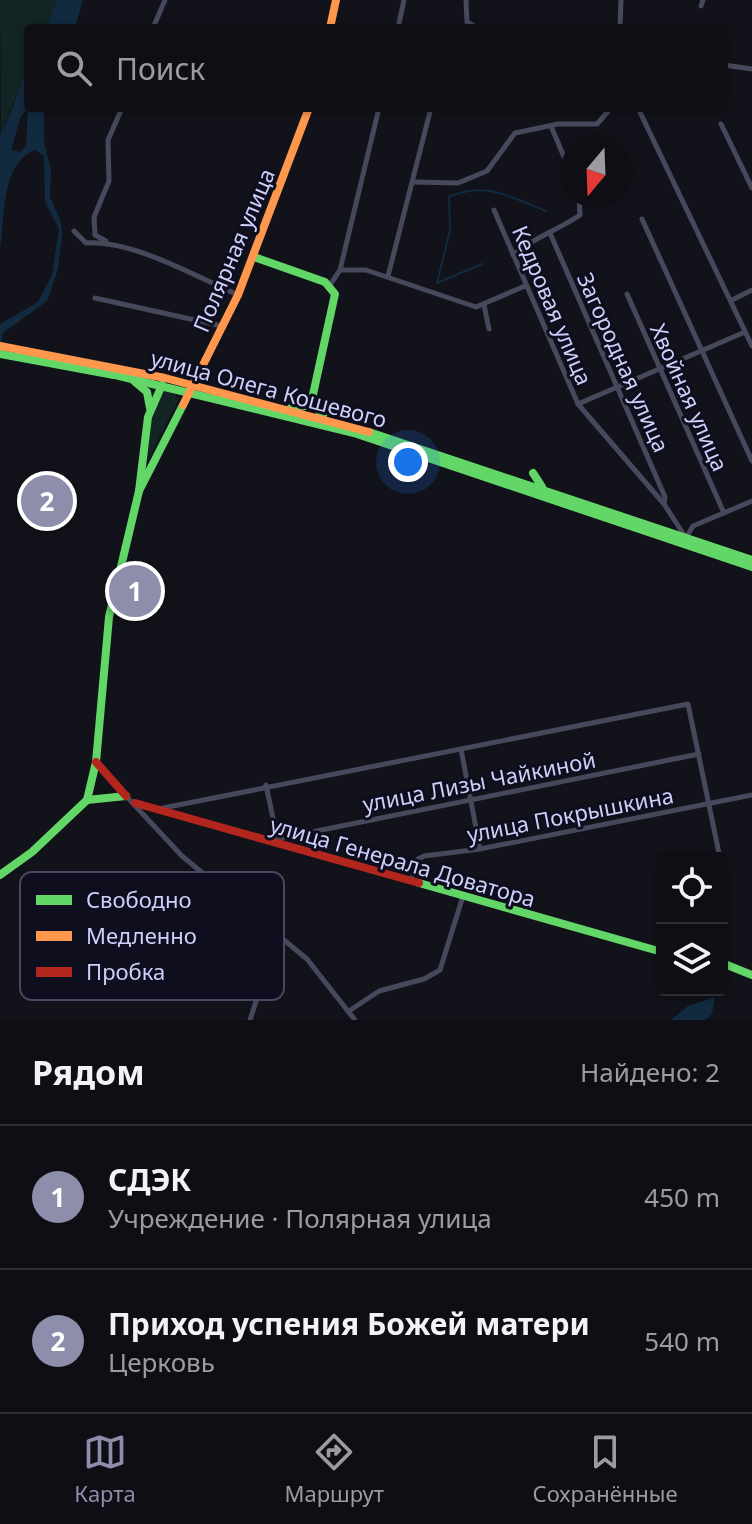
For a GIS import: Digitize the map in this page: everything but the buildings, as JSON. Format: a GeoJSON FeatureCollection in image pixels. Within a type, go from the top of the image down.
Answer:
{"type":"FeatureCollection","features":[{"type":"Feature","properties":{"kind":"main road"},"geometry":{"type":"LineString","coordinates":[[331,24],[336,0]]}},
{"type":"Feature","properties":{"kind":"main road","name":"Полярная улица"},"geometry":{"type":"LineString","coordinates":[[87,800],[96,762],[109,617],[139,491],[238,295],[308,112]]}},
{"type":"Feature","properties":{"kind":"main road"},"geometry":{"type":"LineString","coordinates":[[254,257],[330,285],[335,300],[313,396],[314,406],[328,419]]}},
{"type":"Feature","properties":{"kind":"main road"},"geometry":{"type":"LineString","coordinates":[[0,346],[46,358]]}},
{"type":"Feature","properties":{"kind":"main road"},"geometry":{"type":"LineString","coordinates":[[0,354],[46,358]]}},
{"type":"Feature","properties":{"kind":"main road","name":"улица Олега Кошевого"},"geometry":{"type":"LineString","coordinates":[[46,358],[111,374],[164,381]]}},
{"type":"Feature","properties":{"kind":"main road","name":"улица Олега Кошевого"},"geometry":{"type":"LineString","coordinates":[[46,358],[164,381],[328,419],[752,560]]}},
{"type":"Feature","properties":{"kind":"main road"},"geometry":{"type":"LineString","coordinates":[[111,374],[144,388],[150,408]]}},
{"type":"Feature","properties":{"kind":"main road"},"geometry":{"type":"LineString","coordinates":[[139,491],[150,408],[154,391],[164,381]]}},
{"type":"Feature","properties":{"kind":"main road"},"geometry":{"type":"LineString","coordinates":[[291,412],[305,406],[313,396]]}},
{"type":"Feature","properties":{"kind":"main road","name":"улица Олега Кошевого"},"geometry":{"type":"LineString","coordinates":[[291,412],[752,567]]}},
{"type":"Feature","properties":{"kind":"main road"},"geometry":{"type":"LineString","coordinates":[[533,473],[537,484],[551,492]]}},
{"type":"Feature","properties":{"kind":"main road"},"geometry":{"type":"LineString","coordinates":[[96,762],[126,796]]}},
{"type":"Feature","properties":{"kind":"main road"},"geometry":{"type":"LineString","coordinates":[[102,774],[111,779],[113,788],[103,796],[94,792],[92,781],[102,774]]}},
{"type":"Feature","properties":{"kind":"main road"},"geometry":{"type":"LineString","coordinates":[[0,875],[32,852],[87,800],[126,796]]}},
{"type":"Feature","properties":{"kind":"main road","name":"улица Генерала Доватора"},"geometry":{"type":"LineString","coordinates":[[135,803],[656,950]]}},
{"type":"Feature","properties":{"kind":"main road"},"geometry":{"type":"LineString","coordinates":[[728,965],[752,975]]}},
{"type":"Feature","properties":{"kind":"street"},"geometry":{"type":"LineString","coordinates":[[155,24],[165,0]]}},
{"type":"Feature","properties":{"kind":"street"},"geometry":{"type":"LineString","coordinates":[[399,24],[404,0]]}},
{"type":"Feature","properties":{"kind":"street"},"geometry":{"type":"LineString","coordinates":[[466,0],[467,22],[470,24]]}},
{"type":"Feature","properties":{"kind":"street"},"geometry":{"type":"LineString","coordinates":[[620,24],[621,0]]}},
{"type":"Feature","properties":{"kind":"street"},"geometry":{"type":"LineString","coordinates":[[728,66],[752,69]]}},
{"type":"Feature","properties":{"kind":"street"},"geometry":{"type":"LineString","coordinates":[[120,112],[108,140],[109,181],[93,221],[95,235],[238,295]]}},
{"type":"Feature","properties":{"kind":"street"},"geometry":{"type":"LineString","coordinates":[[330,285],[340,270],[378,112]]}},
{"type":"Feature","properties":{"kind":"street"},"geometry":{"type":"LineString","coordinates":[[388,276],[430,112]]}},
{"type":"Feature","properties":{"kind":"street"},"geometry":{"type":"LineString","coordinates":[[414,182],[450,183],[472,177],[487,171],[515,133],[551,126],[597,124],[608,112]]}},
{"type":"Feature","properties":{"kind":"street"},"geometry":{"type":"LineString","coordinates":[[640,112],[752,346]]}},
{"type":"Feature","properties":{"kind":"street"},"geometry":{"type":"LineString","coordinates":[[721,124],[752,188]]}},
{"type":"Feature","properties":{"kind":"street"},"geometry":{"type":"LineString","coordinates":[[551,126],[560,147]]}},
{"type":"Feature","properties":{"kind":"street"},"geometry":{"type":"LineString","coordinates":[[513,255],[528,242],[580,215],[580,208]]}},
{"type":"Feature","properties":{"kind":"street","name":"Кедровая улица"},"geometry":{"type":"LineString","coordinates":[[494,210],[578,404],[664,504],[686,538]]}},
{"type":"Feature","properties":{"kind":"street"},"geometry":{"type":"LineString","coordinates":[[642,219],[752,461]]}},
{"type":"Feature","properties":{"kind":"street"},"geometry":{"type":"LineString","coordinates":[[74,231],[86,243],[107,242]]}},
{"type":"Feature","properties":{"kind":"street","name":"Загородная улица"},"geometry":{"type":"LineString","coordinates":[[550,233],[665,497],[664,504]]}},
{"type":"Feature","properties":{"kind":"street"},"geometry":{"type":"LineString","coordinates":[[340,270],[350,268],[388,276],[476,307],[525,286]]}},
{"type":"Feature","properties":{"kind":"street"},"geometry":{"type":"LineString","coordinates":[[732,300],[752,290]]}},
{"type":"Feature","properties":{"kind":"street","name":"Хвойная улица"},"geometry":{"type":"LineString","coordinates":[[627,294],[724,513]]}},
{"type":"Feature","properties":{"kind":"street"},"geometry":{"type":"LineString","coordinates":[[95,298],[223,326]]}},
{"type":"Feature","properties":{"kind":"street"},"geometry":{"type":"LineString","coordinates":[[484,305],[489,329]]}},
{"type":"Feature","properties":{"kind":"street"},"geometry":{"type":"LineString","coordinates":[[578,404],[745,332]]}},
{"type":"Feature","properties":{"kind":"street"},"geometry":{"type":"LineString","coordinates":[[686,538],[693,526],[752,501]]}},
{"type":"Feature","properties":{"kind":"street"},"geometry":{"type":"LineString","coordinates":[[153,810],[266,785],[688,704],[719,852]]}},
{"type":"Feature","properties":{"kind":"street"},"geometry":{"type":"LineString","coordinates":[[461,749],[480,849]]}},
{"type":"Feature","properties":{"kind":"street","name":"улица Лизы Чайкиной"},"geometry":{"type":"LineString","coordinates":[[267,841],[699,754]]}},
{"type":"Feature","properties":{"kind":"street"},"geometry":{"type":"LineString","coordinates":[[266,785],[277,837]]}},
{"type":"Feature","properties":{"kind":"street","name":"улица Покрышкина"},"geometry":{"type":"LineString","coordinates":[[411,881],[421,857],[480,849],[752,795]]}},
{"type":"Feature","properties":{"kind":"street"},"geometry":{"type":"LineString","coordinates":[[126,796],[157,832],[202,872]]}},
{"type":"Feature","properties":{"kind":"street"},"geometry":{"type":"LineString","coordinates":[[349,1011],[379,991],[424,979],[440,970],[463,896]]}},
{"type":"Feature","properties":{"kind":"street"},"geometry":{"type":"LineString","coordinates":[[284,939],[307,959],[355,1020]]}},
{"type":"Feature","properties":{"kind":"street"},"geometry":{"type":"LineString","coordinates":[[250,1020],[257,1000]]}},
{"type":"Feature","properties":{"kind":"shaded area"},"geometry":{"type":"Polygon","coordinates":[[[0,0],[56,0],[48,24],[24,24],[24,75],[1,134],[0,0]]]}},
{"type":"Feature","properties":{"kind":"shaded area"},"geometry":{"type":"Polygon","coordinates":[[[160,391],[170,391],[179,399],[147,462],[154,398],[160,391]]]}},
{"type":"Feature","properties":{"kind":"water"},"geometry":{"type":"Polygon","coordinates":[[[56,0],[83,0],[76,24],[48,24],[56,0]]]}},
{"type":"Feature","properties":{"kind":"water"},"geometry":{"type":"Polygon","coordinates":[[[24,76],[24,112],[11,150],[20,152],[26,146],[28,112],[44,112],[44,142],[51,171],[50,197],[61,222],[62,235],[58,269],[47,301],[3,333],[0,350],[0,324],[38,302],[52,275],[59,229],[45,202],[44,156],[35,150],[24,157],[10,179],[0,250],[0,134],[24,76]]]}},
{"type":"Feature","properties":{"kind":"water"},"geometry":{"type":"Polygon","coordinates":[[[715,997],[712,1014],[705,1020],[671,1020],[688,1006],[715,997]]]}},
{"type":"Feature","properties":{"kind":"waterway"},"geometry":{"type":"LineString","coordinates":[[482,264],[437,283],[450,230],[449,197],[474,190],[486,191],[510,196],[546,211]]}},
{"type":"Feature","properties":{"kind":"traffic: fast"},"geometry":{"type":"LineString","coordinates":[[254,257],[325,282],[335,294],[312,399],[305,406],[291,408]]}},
{"type":"Feature","properties":{"kind":"traffic: fast"},"geometry":{"type":"LineString","coordinates":[[0,354],[114,375]]}},
{"type":"Feature","properties":{"kind":"traffic: fast"},"geometry":{"type":"LineString","coordinates":[[111,374],[354,433],[752,567]]}},
{"type":"Feature","properties":{"kind":"traffic: fast"},"geometry":{"type":"LineString","coordinates":[[134,381],[147,392],[150,408]]}},
{"type":"Feature","properties":{"kind":"traffic: fast"},"geometry":{"type":"LineString","coordinates":[[139,491],[148,417],[162,385]]}},
{"type":"Feature","properties":{"kind":"traffic: fast"},"geometry":{"type":"LineString","coordinates":[[313,396],[314,406],[323,415]]}},
{"type":"Feature","properties":{"kind":"traffic: fast"},"geometry":{"type":"LineString","coordinates":[[0,875],[32,852],[87,800],[96,762],[109,617],[139,491],[183,405]]}},
{"type":"Feature","properties":{"kind":"traffic: fast"},"geometry":{"type":"LineString","coordinates":[[369,432],[752,560]]}},
{"type":"Feature","properties":{"kind":"traffic: fast"},"geometry":{"type":"LineString","coordinates":[[533,473],[542,487]]}},
{"type":"Feature","properties":{"kind":"traffic: fast"},"geometry":{"type":"LineString","coordinates":[[87,800],[126,796]]}},
{"type":"Feature","properties":{"kind":"traffic: fast"},"geometry":{"type":"LineString","coordinates":[[419,883],[656,950]]}},
{"type":"Feature","properties":{"kind":"traffic: fast"},"geometry":{"type":"LineString","coordinates":[[728,965],[752,975]]}},
{"type":"Feature","properties":{"kind":"traffic: slow"},"geometry":{"type":"LineString","coordinates":[[331,24],[336,0]]}},
{"type":"Feature","properties":{"kind":"traffic: slow"},"geometry":{"type":"LineString","coordinates":[[183,405],[238,295],[307,112]]}},
{"type":"Feature","properties":{"kind":"traffic: slow"},"geometry":{"type":"LineString","coordinates":[[0,346],[165,378],[369,432]]}},
{"type":"Feature","properties":{"kind":"traffic: jam"},"geometry":{"type":"LineString","coordinates":[[96,762],[126,796]]}},
{"type":"Feature","properties":{"kind":"traffic: jam"},"geometry":{"type":"LineString","coordinates":[[135,803],[419,883]]}},
{"type":"Feature","properties":{"kind":"place","name":"Приход успения Божей матери"},"geometry":{"type":"Point","coordinates":[47,501]}},
{"type":"Feature","properties":{"kind":"place","name":"СДЭК"},"geometry":{"type":"Point","coordinates":[135,591]}}]}
